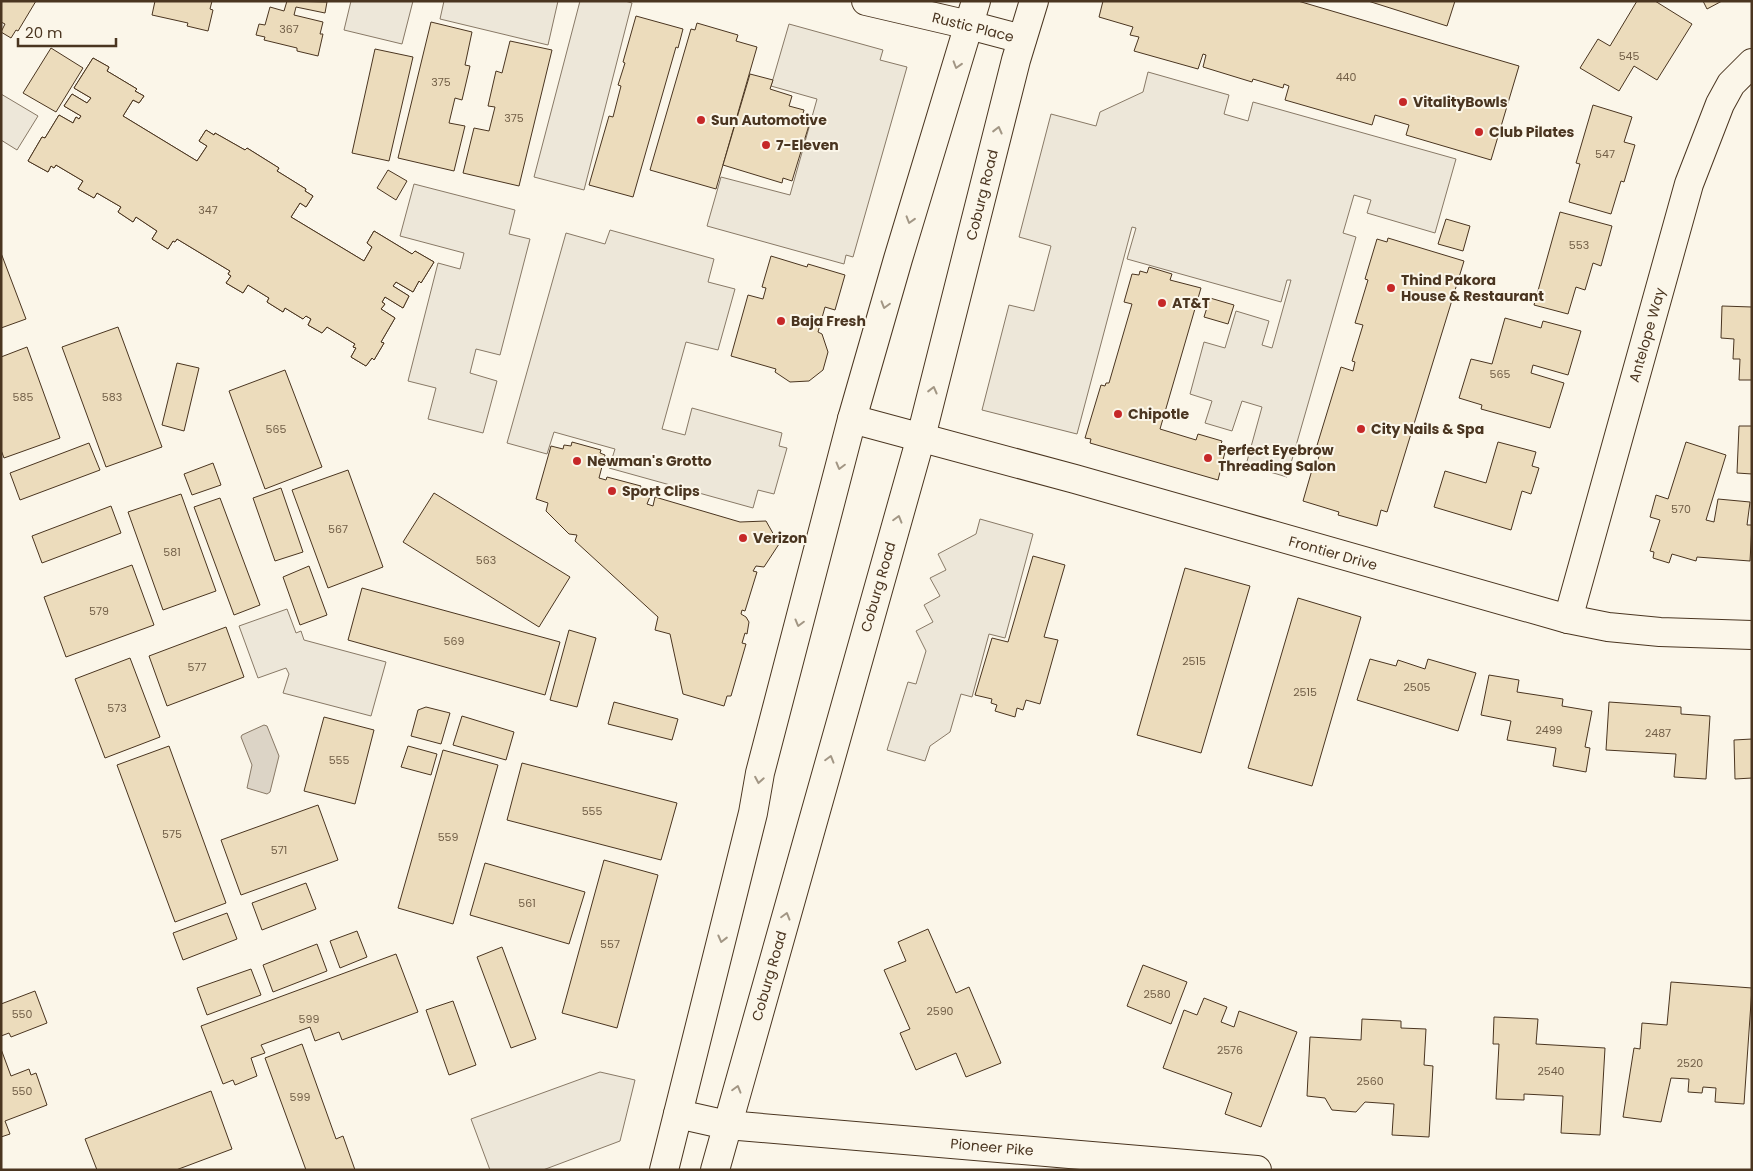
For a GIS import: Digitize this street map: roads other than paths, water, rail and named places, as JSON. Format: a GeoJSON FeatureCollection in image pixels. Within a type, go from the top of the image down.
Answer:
{"type":"FeatureCollection","features":[{"type":"Feature","properties":{"kind":"main road","name":"Rustic Place"},"geometry":{"type":"LineString","coordinates":[[866,1],[973,13],[1022,40]]}},
{"type":"Feature","properties":{"kind":"main road","name":"Coburg Road"},"geometry":{"type":"LineString","coordinates":[[715,1170],[921,437],[1022,40],[1034,1]]}},
{"type":"Feature","properties":{"kind":"main road"},"geometry":{"type":"LineString","coordinates":[[664,1170],[754,813],[762,765],[852,419],[898,259],[973,13]]}},
{"type":"Feature","properties":{"kind":"main road","name":"Antelope Way"},"geometry":{"type":"LineString","coordinates":[[1568,619],[1689,184],[1720,104],[1731,84],[1752,63]]}},
{"type":"Feature","properties":{"kind":"main road","name":"Frontier Drive"},"geometry":{"type":"LineString","coordinates":[[852,419],[1568,619],[1608,627],[1660,632],[1752,635]]}},
{"type":"Feature","properties":{"kind":"main road","name":"Pioneer Pike"},"geometry":{"type":"LineString","coordinates":[[678,1114],[727,1124],[1257,1170]]}},
{"type":"Feature","properties":{"kind":"place","name":"VitalityBowls"},"geometry":{"type":"Point","coordinates":[1403,102]}},
{"type":"Feature","properties":{"kind":"place","name":"Sun Automotive"},"geometry":{"type":"Point","coordinates":[701,120]}},
{"type":"Feature","properties":{"kind":"place","name":"Club Pilates"},"geometry":{"type":"Point","coordinates":[1479,132]}},
{"type":"Feature","properties":{"kind":"place","name":"7-Eleven"},"geometry":{"type":"Point","coordinates":[766,145]}},
{"type":"Feature","properties":{"kind":"place","name":"Thind Pakora House & Restaurant"},"geometry":{"type":"Point","coordinates":[1391,288]}},
{"type":"Feature","properties":{"kind":"place","name":"AT&T"},"geometry":{"type":"Point","coordinates":[1162,303]}},
{"type":"Feature","properties":{"kind":"place","name":"Baja Fresh"},"geometry":{"type":"Point","coordinates":[781,321]}},
{"type":"Feature","properties":{"kind":"place","name":"Chipotle"},"geometry":{"type":"Point","coordinates":[1118,414]}},
{"type":"Feature","properties":{"kind":"place","name":"City Nails & Spa"},"geometry":{"type":"Point","coordinates":[1361,429]}},
{"type":"Feature","properties":{"kind":"place","name":"Perfect Eyebrow Threading Salon"},"geometry":{"type":"Point","coordinates":[1208,458]}},
{"type":"Feature","properties":{"kind":"place","name":"Newman's Grotto"},"geometry":{"type":"Point","coordinates":[577,461]}},
{"type":"Feature","properties":{"kind":"place","name":"Sport Clips"},"geometry":{"type":"Point","coordinates":[612,491]}},
{"type":"Feature","properties":{"kind":"place","name":"Verizon"},"geometry":{"type":"Point","coordinates":[743,538]}}]}
